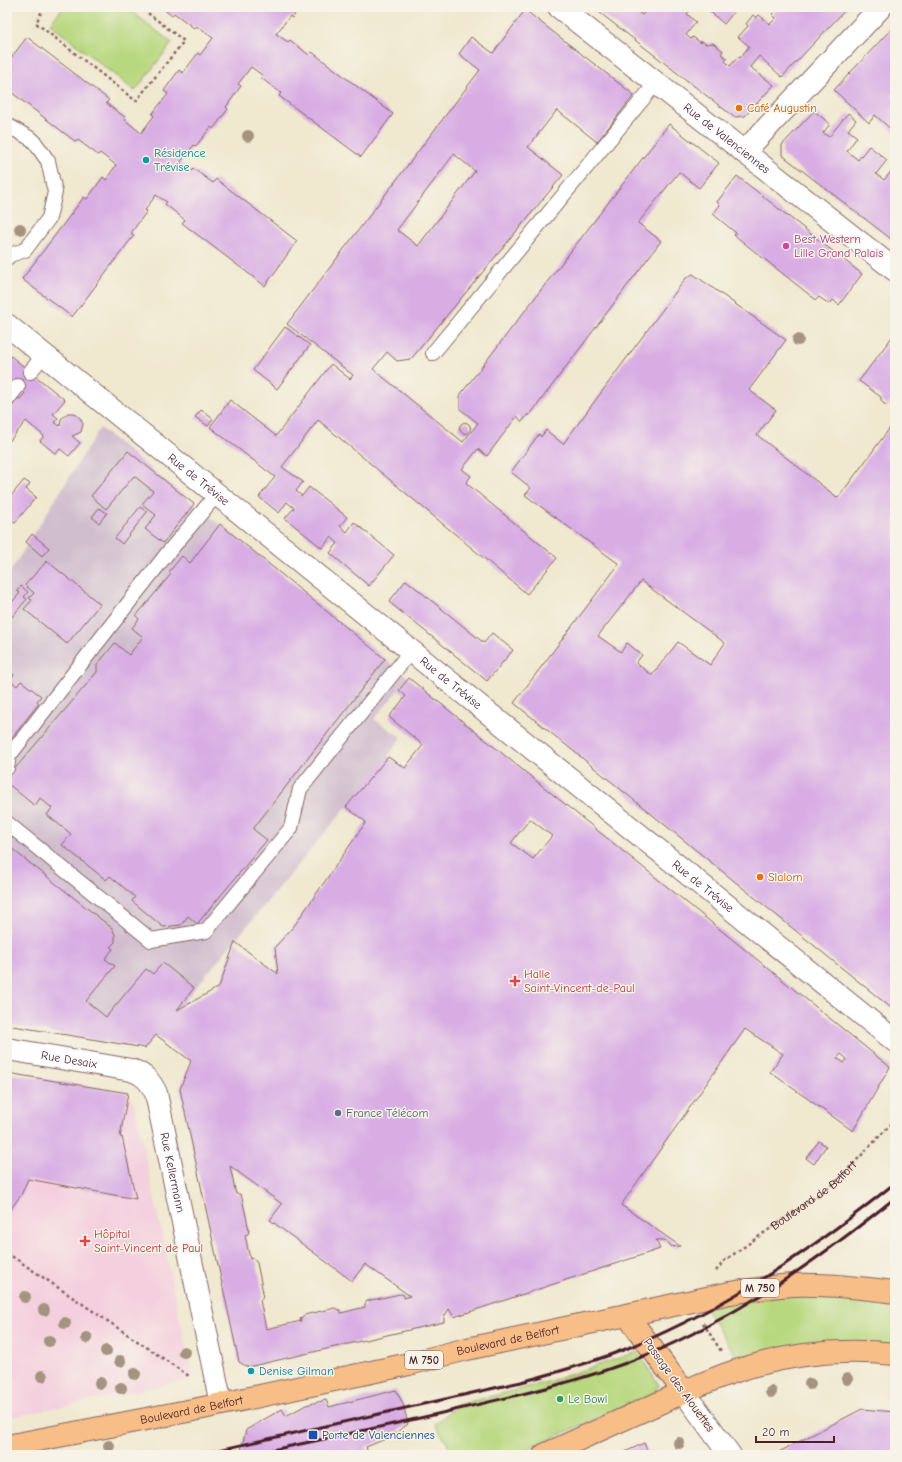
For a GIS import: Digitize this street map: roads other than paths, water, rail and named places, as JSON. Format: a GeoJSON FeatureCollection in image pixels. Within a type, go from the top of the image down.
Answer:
{"type":"FeatureCollection","features":[{"type":"Feature","properties":{"kind":"main road","name":"Boulevard de Belfort"},"geometry":{"type":"LineString","coordinates":[[7,1446],[221,1404],[689,1300],[795,1285],[850,1287],[895,1292]]}},
{"type":"Feature","properties":{"kind":"main road","name":"Passage des Alouettes"},"geometry":{"type":"LineString","coordinates":[[627,1315],[684,1392]]}},
{"type":"Feature","properties":{"kind":"main road"},"geometry":{"type":"LineString","coordinates":[[544,1455],[684,1392],[734,1372],[772,1361],[804,1355],[855,1352],[895,1354]]}},
{"type":"Feature","properties":{"kind":"street"},"geometry":{"type":"LineString","coordinates":[[744,152],[881,7]]}},
{"type":"Feature","properties":{"kind":"street","name":"Rue de Valenciennes"},"geometry":{"type":"LineString","coordinates":[[563,8],[656,83],[895,270]]}},
{"type":"Feature","properties":{"kind":"street","name":"Rue de Trévise"},"geometry":{"type":"LineString","coordinates":[[7,325],[895,1041]]}},
{"type":"Feature","properties":{"kind":"street","name":"Rue Desaix"},"geometry":{"type":"LineString","coordinates":[[7,1049],[131,1070]]}},
{"type":"Feature","properties":{"kind":"street","name":"Rue Kellermann"},"geometry":{"type":"LineString","coordinates":[[131,1070],[139,1072],[145,1076],[152,1084],[156,1093],[221,1404]]}},
{"type":"Feature","properties":{"kind":"street","name":"Passage des Alouettes"},"geometry":{"type":"LineString","coordinates":[[684,1392],[730,1455]]}},
{"type":"Feature","properties":{"kind":"lane"},"geometry":{"type":"LineString","coordinates":[[433,353],[656,83]]}},
{"type":"Feature","properties":{"kind":"lane"},"geometry":{"type":"LineString","coordinates":[[7,125],[33,140],[48,161],[55,192],[49,218],[25,250],[8,255]]}},
{"type":"Feature","properties":{"kind":"lane"},"geometry":{"type":"LineString","coordinates":[[30,372],[44,355]]}},
{"type":"Feature","properties":{"kind":"lane"},"geometry":{"type":"LineString","coordinates":[[7,400],[18,386]]}},
{"type":"Feature","properties":{"kind":"lane"},"geometry":{"type":"LineString","coordinates":[[7,768],[9,756],[166,555],[217,494]]}},
{"type":"Feature","properties":{"kind":"lane"},"geometry":{"type":"LineString","coordinates":[[7,823],[150,940],[206,931],[291,828],[300,789],[411,651]]}},
{"type":"Feature","properties":{"kind":"railway"},"geometry":{"type":"LineString","coordinates":[[197,1455],[521,1382],[606,1357],[669,1330],[737,1294],[802,1253],[895,1183]]}},
{"type":"Feature","properties":{"kind":"railway"},"geometry":{"type":"LineString","coordinates":[[248,1455],[532,1392],[622,1365],[678,1341],[744,1306],[836,1244],[895,1198]]}},
{"type":"Feature","properties":{"kind":"place","name":"Café Augustin"},"geometry":{"type":"Point","coordinates":[739,108]}},
{"type":"Feature","properties":{"kind":"place","name":"Résidence Trévise"},"geometry":{"type":"Point","coordinates":[146,160]}},
{"type":"Feature","properties":{"kind":"place","name":"Best Western Lille Grand Palais"},"geometry":{"type":"Point","coordinates":[786,246]}},
{"type":"Feature","properties":{"kind":"place","name":"Slalom"},"geometry":{"type":"Point","coordinates":[760,877]}},
{"type":"Feature","properties":{"kind":"place","name":"Halle Saint-Vincent-de-Paul"},"geometry":{"type":"Point","coordinates":[515,981]}},
{"type":"Feature","properties":{"kind":"place","name":"France Télécom"},"geometry":{"type":"Point","coordinates":[338,1113]}},
{"type":"Feature","properties":{"kind":"place","name":"Hôpital Saint-Vincent de Paul"},"geometry":{"type":"Point","coordinates":[85,1241]}},
{"type":"Feature","properties":{"kind":"place","name":"Denise Gilman"},"geometry":{"type":"Point","coordinates":[251,1371]}},
{"type":"Feature","properties":{"kind":"place","name":"Le Bowl"},"geometry":{"type":"Point","coordinates":[560,1399]}},
{"type":"Feature","properties":{"kind":"place","name":"Porte de Valenciennes"},"geometry":{"type":"Point","coordinates":[313,1435]}}]}
